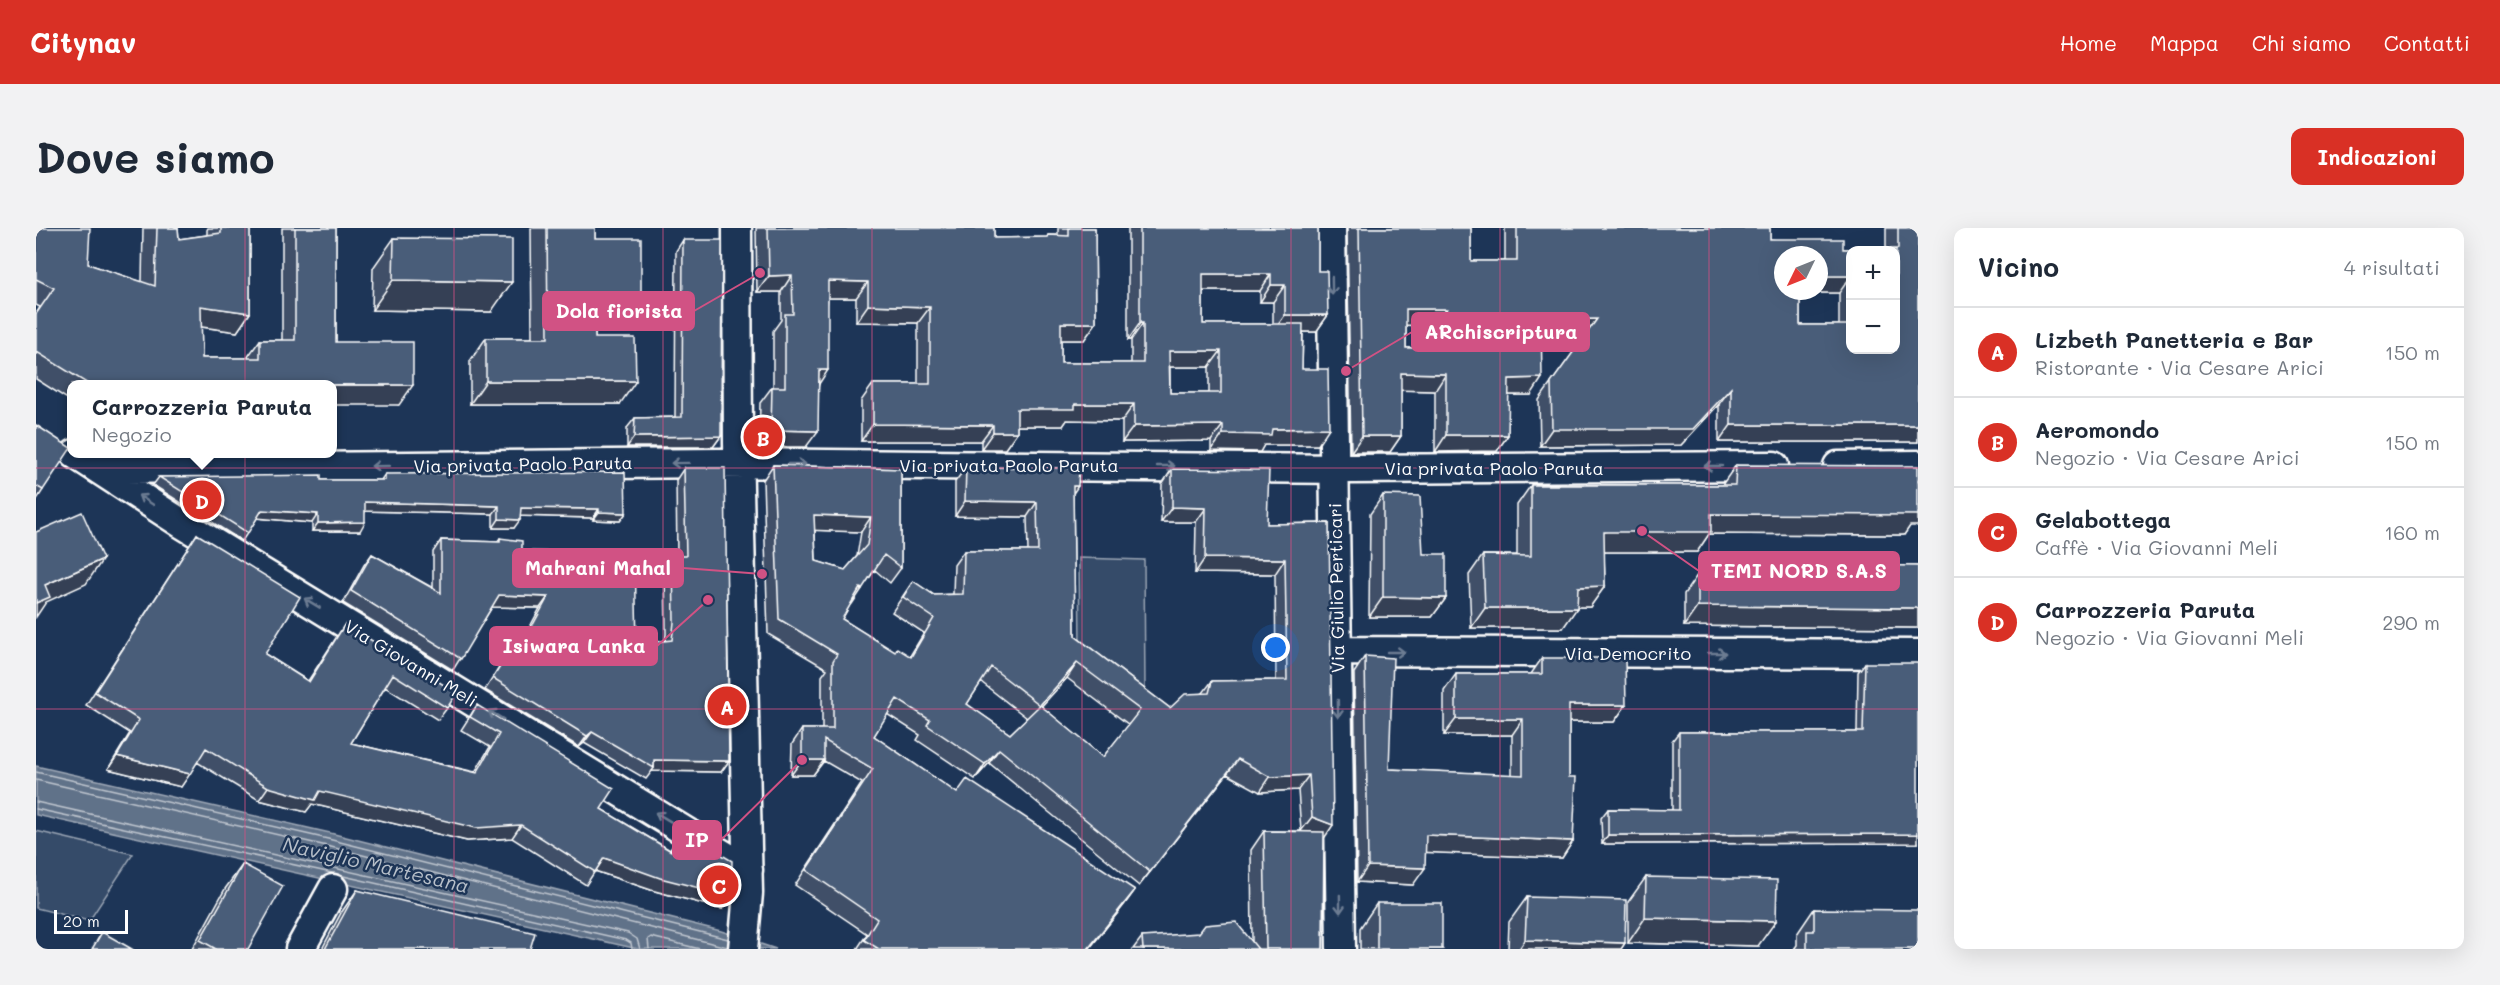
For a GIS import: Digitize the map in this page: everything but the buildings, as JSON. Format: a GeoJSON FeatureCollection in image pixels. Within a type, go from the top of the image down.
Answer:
{"type":"FeatureCollection","features":[{"type":"Feature","properties":{"kind":"street"},"geometry":{"type":"LineString","coordinates":[[737,228],[739,463],[748,882],[743,949]]}},
{"type":"Feature","properties":{"kind":"street","name":"Via Giulio Perticari"},"geometry":{"type":"LineString","coordinates":[[1331,228],[1341,949]]}},
{"type":"Feature","properties":{"kind":"street","name":"Via Giovanni Meli"},"geometry":{"type":"LineString","coordinates":[[82,458],[748,882]]}},
{"type":"Feature","properties":{"kind":"street","name":"Via privata Paolo Paruta"},"geometry":{"type":"LineString","coordinates":[[99,469],[739,463],[1335,468],[1918,465]]}},
{"type":"Feature","properties":{"kind":"street","name":"Via Democrito"},"geometry":{"type":"LineString","coordinates":[[1337,651],[1918,654]]}},
{"type":"Feature","properties":{"kind":"street"},"geometry":{"type":"LineString","coordinates":[[300,949],[333,890]]}},
{"type":"Feature","properties":{"kind":"shaded area"},"geometry":{"type":"Polygon","coordinates":[[[1079,558],[1144,560],[1145,691],[1080,645],[1079,558]]]}},
{"type":"Feature","properties":{"kind":"shaded area"},"geometry":{"type":"Polygon","coordinates":[[[36,831],[133,854],[89,921],[36,908],[36,831]]]}},
{"type":"Feature","properties":{"kind":"water","name":"Naviglio Martesana"},"geometry":{"type":"Polygon","coordinates":[[[36,766],[330,833],[721,931],[776,949],[638,949],[36,815],[36,766]]]}},
{"type":"Feature","properties":{"kind":"place","name":"Dola fiorista"},"geometry":{"type":"Point","coordinates":[760,273]}},
{"type":"Feature","properties":{"kind":"place","name":"ARchiscriptura"},"geometry":{"type":"Point","coordinates":[1346,371]}},
{"type":"Feature","properties":{"kind":"place","name":"Aeromondo"},"geometry":{"type":"Point","coordinates":[763,437]}},
{"type":"Feature","properties":{"kind":"place","name":"Carrozzeria Paruta"},"geometry":{"type":"Point","coordinates":[202,500]}},
{"type":"Feature","properties":{"kind":"place","name":"TEMI NORD S.A.S"},"geometry":{"type":"Point","coordinates":[1642,531]}},
{"type":"Feature","properties":{"kind":"place","name":"Mahrani Mahal"},"geometry":{"type":"Point","coordinates":[762,574]}},
{"type":"Feature","properties":{"kind":"place","name":"Isiwara Lanka"},"geometry":{"type":"Point","coordinates":[708,600]}},
{"type":"Feature","properties":{"kind":"place","name":"Lizbeth Panetteria e Bar"},"geometry":{"type":"Point","coordinates":[727,706]}},
{"type":"Feature","properties":{"kind":"place","name":"IP"},"geometry":{"type":"Point","coordinates":[802,760]}},
{"type":"Feature","properties":{"kind":"place","name":"Gelabottega"},"geometry":{"type":"Point","coordinates":[719,885]}}]}
